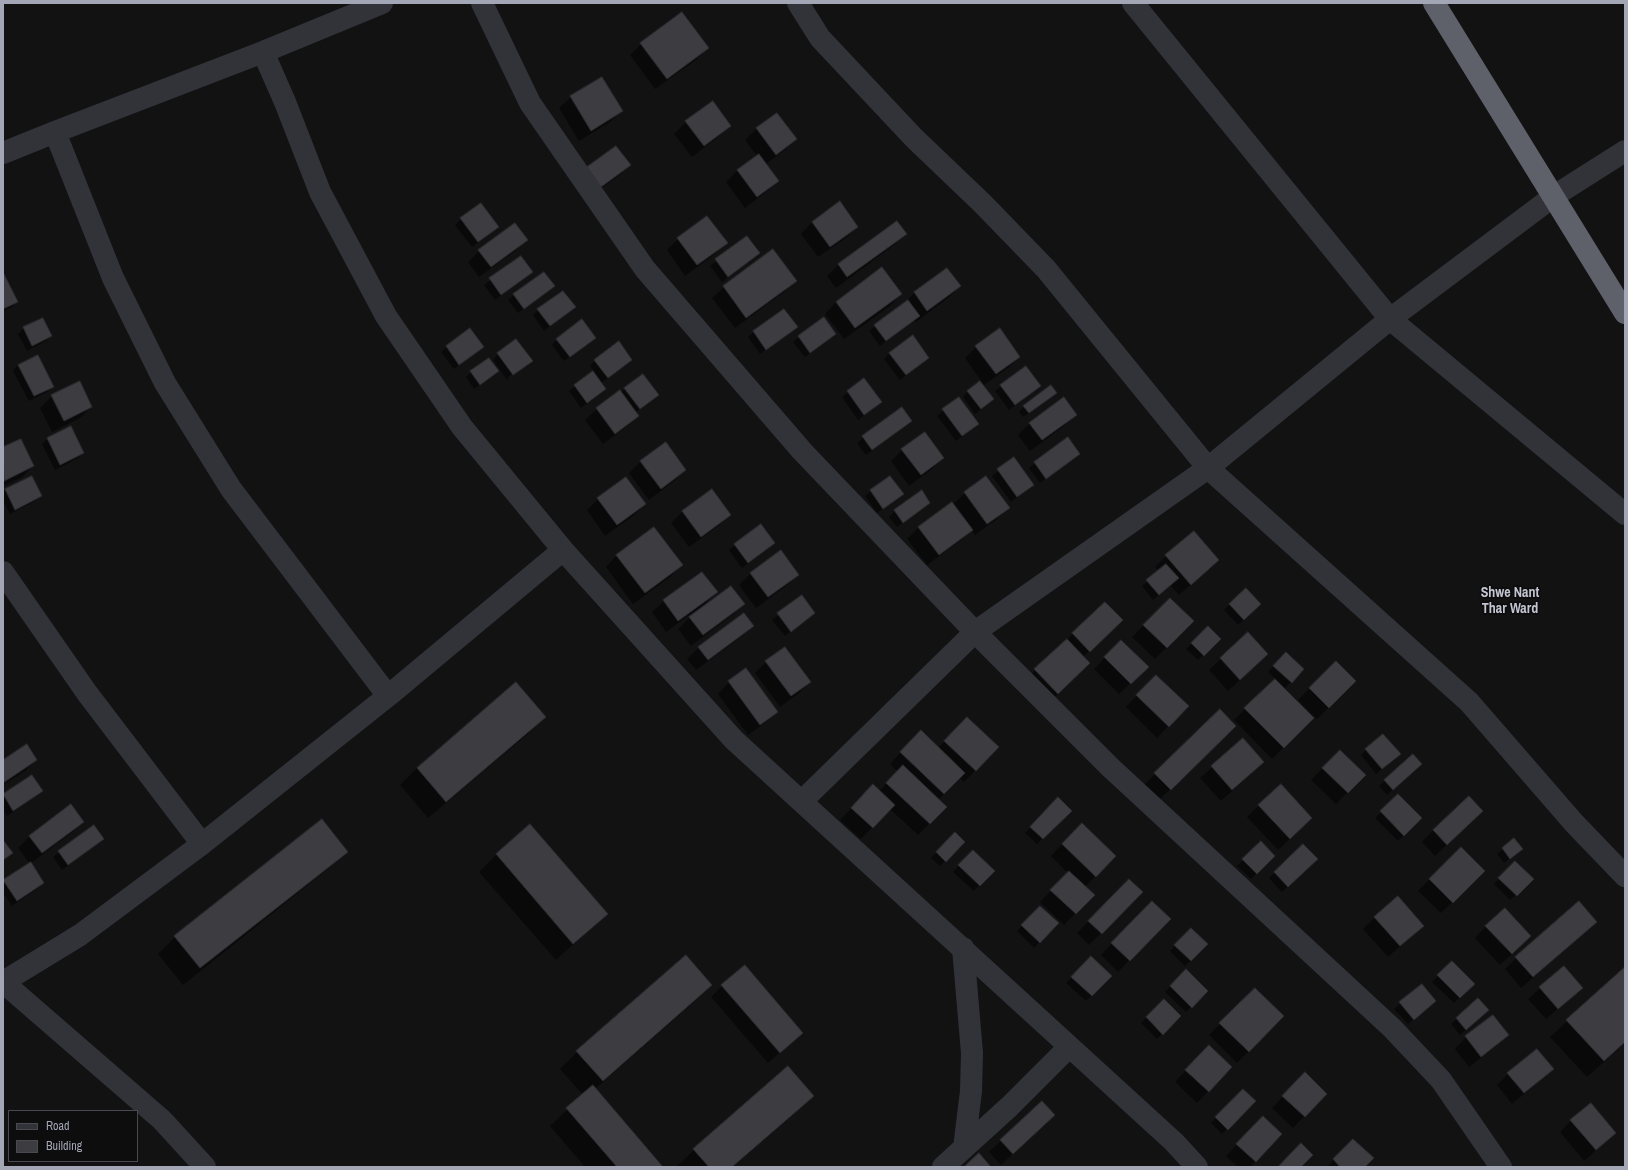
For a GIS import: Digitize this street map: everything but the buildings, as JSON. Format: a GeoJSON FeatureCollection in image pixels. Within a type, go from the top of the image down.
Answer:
{"type":"FeatureCollection","features":[{"type":"Feature","properties":{"kind":"highway"},"geometry":{"type":"LineString","coordinates":[[1434,3],[1625,313]]}},
{"type":"Feature","properties":{"kind":"street"},"geometry":{"type":"LineString","coordinates":[[3,153],[263,52],[382,3]]}},
{"type":"Feature","properties":{"kind":"street"},"geometry":{"type":"LineString","coordinates":[[482,3],[530,103],[645,269],[802,451],[975,632],[1111,768],[1392,1028],[1441,1080],[1501,1167]]}},
{"type":"Feature","properties":{"kind":"street"},"geometry":{"type":"LineString","coordinates":[[798,3],[820,38],[914,138],[983,204],[1046,269],[1208,468],[1469,702],[1574,823],[1625,876]]}},
{"type":"Feature","properties":{"kind":"street"},"geometry":{"type":"LineString","coordinates":[[1133,3],[1390,319],[1625,514]]}},
{"type":"Feature","properties":{"kind":"street"},"geometry":{"type":"LineString","coordinates":[[263,52],[285,102],[320,192],[386,316],[462,427],[563,550],[734,740],[1174,1142],[1197,1167]]}},
{"type":"Feature","properties":{"kind":"street"},"geometry":{"type":"LineString","coordinates":[[55,132],[113,278],[165,383],[231,489],[388,696]]}},
{"type":"Feature","properties":{"kind":"street"},"geometry":{"type":"LineString","coordinates":[[802,801],[975,632],[1208,468],[1390,319],[1554,196],[1625,151]]}},
{"type":"Feature","properties":{"kind":"street"},"geometry":{"type":"LineString","coordinates":[[205,1167],[162,1120],[3,982],[80,935],[202,844],[388,696],[563,550]]}},
{"type":"Feature","properties":{"kind":"street"},"geometry":{"type":"LineString","coordinates":[[3,572],[87,693],[202,844]]}},
{"type":"Feature","properties":{"kind":"street"},"geometry":{"type":"LineString","coordinates":[[963,948],[972,1053],[971,1091],[964,1148]]}},
{"type":"Feature","properties":{"kind":"street"},"geometry":{"type":"LineString","coordinates":[[943,1167],[1010,1106],[1069,1047]]}},
{"type":"Feature","properties":{"kind":"district","name":"Shwe Nant Thar Ward"},"geometry":{"type":"Point","coordinates":[1510,602]}}]}
